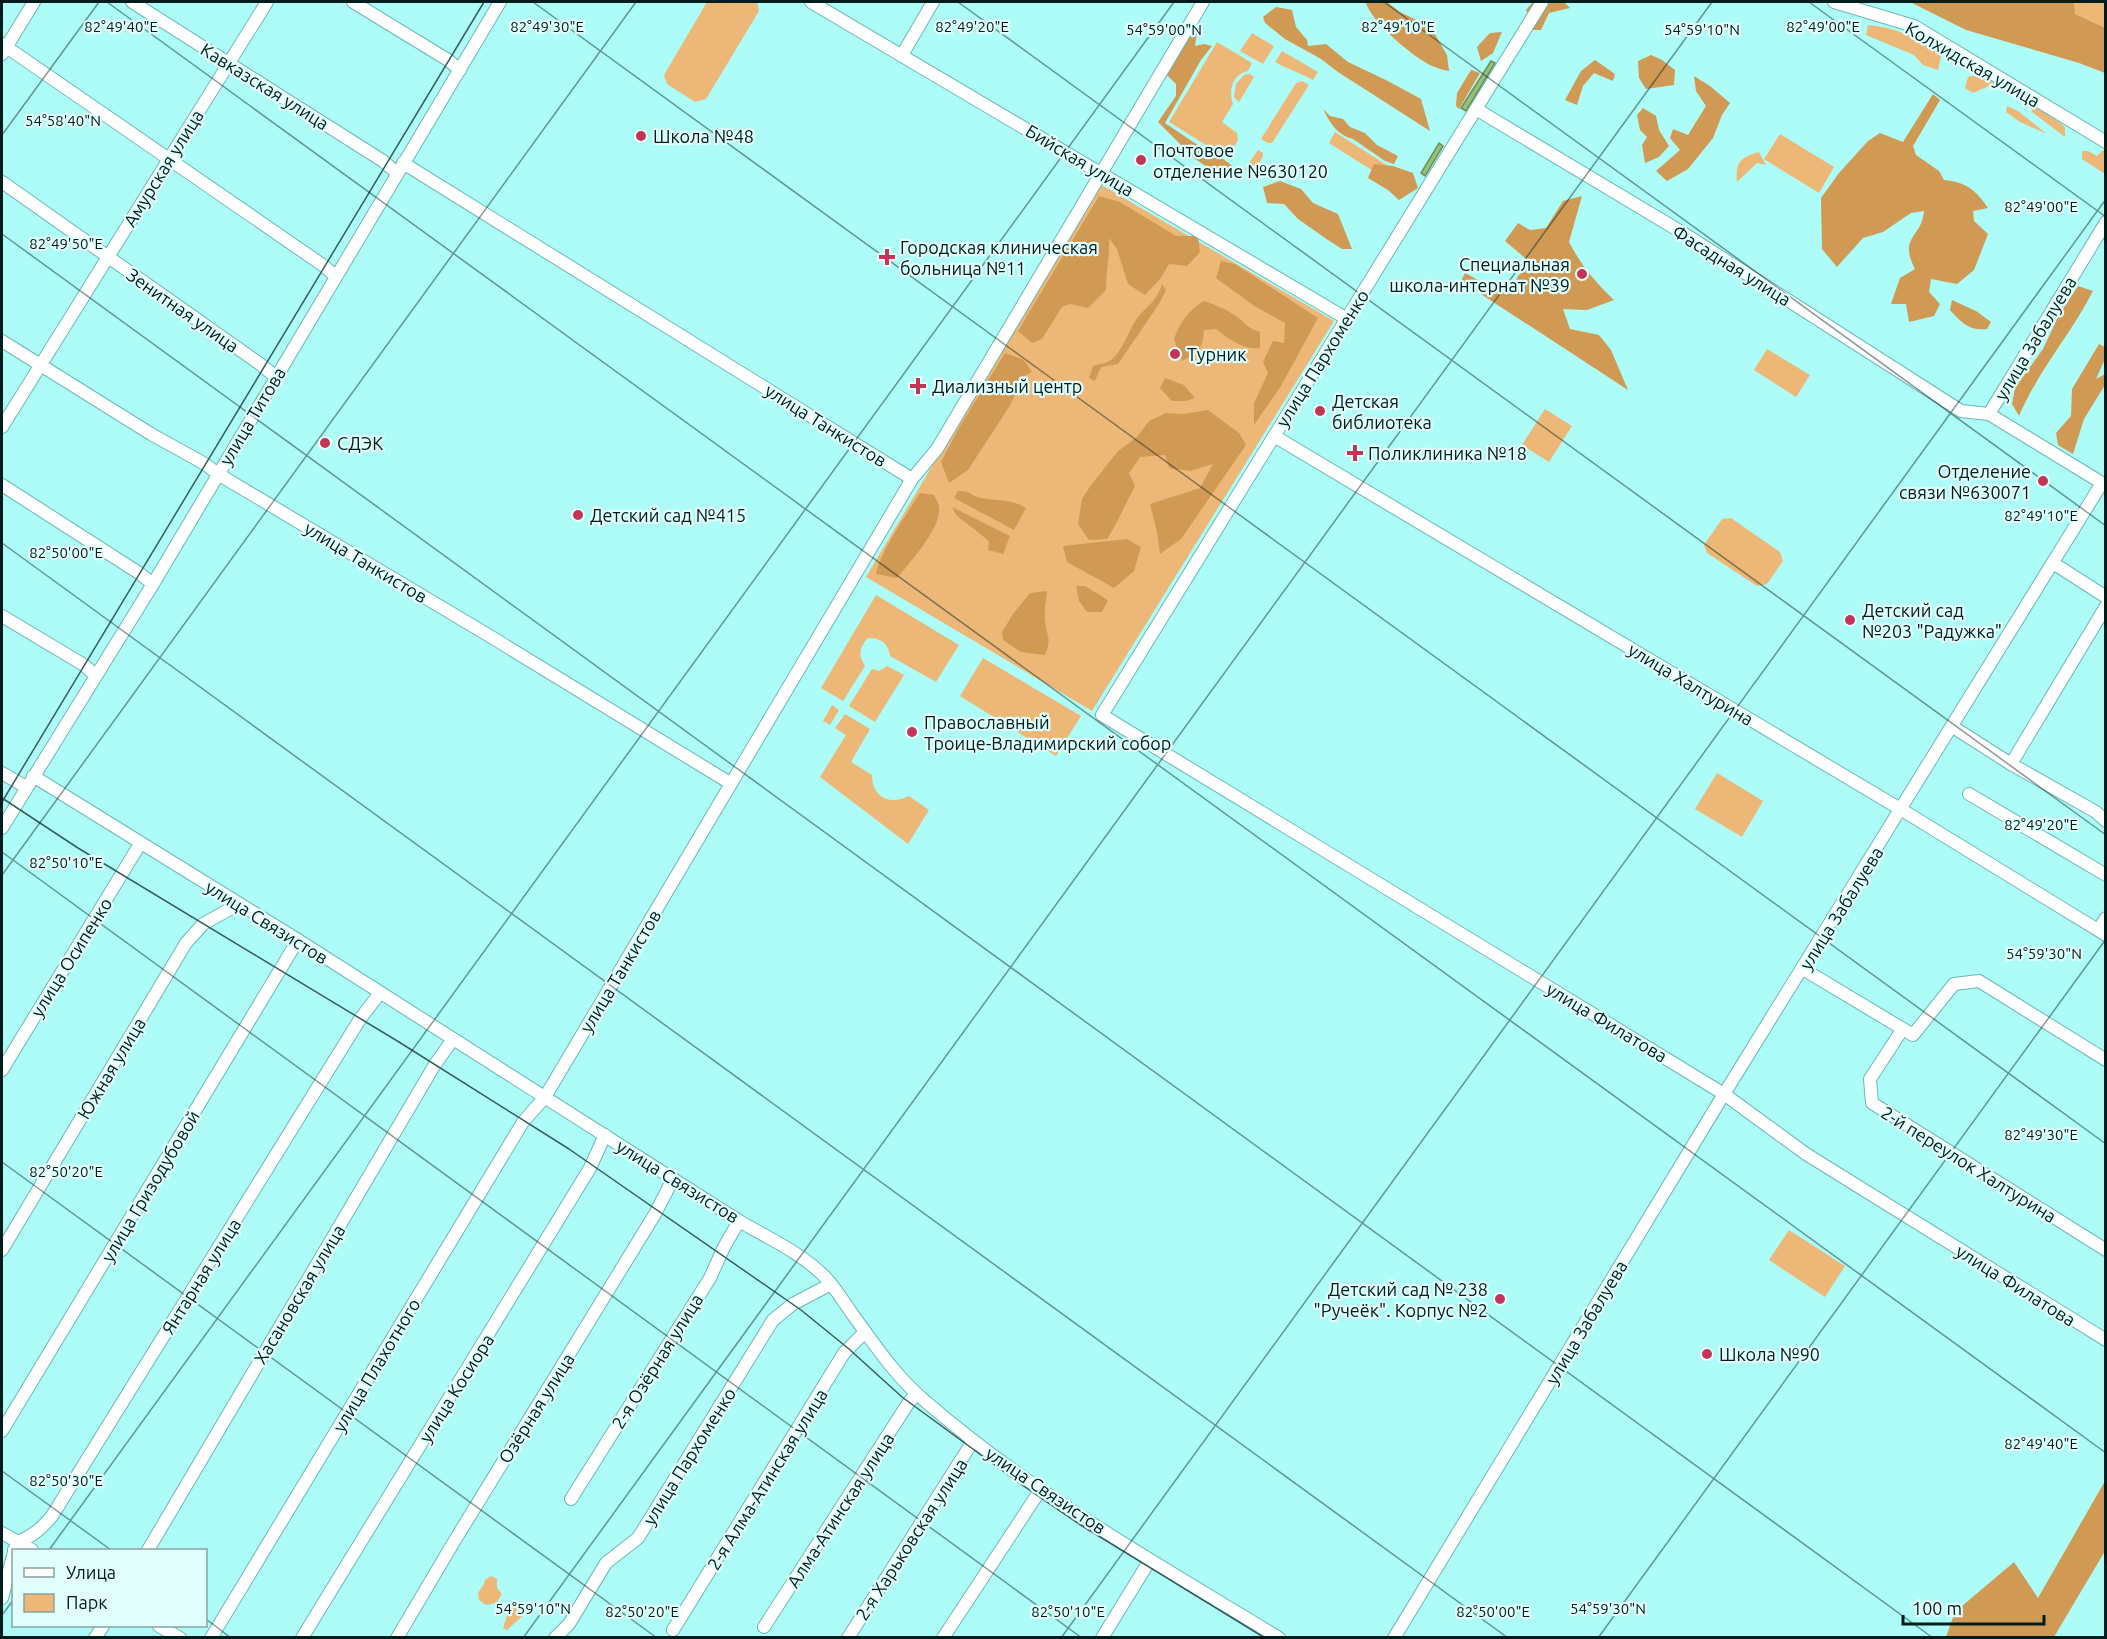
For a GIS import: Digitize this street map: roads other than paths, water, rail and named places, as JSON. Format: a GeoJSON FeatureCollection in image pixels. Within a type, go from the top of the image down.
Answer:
{"type":"FeatureCollection","features":[{"type":"Feature","properties":{"kind":"street"},"geometry":{"type":"LineString","coordinates":[[34,2],[3,48],[324,266],[335,276]]}},
{"type":"Feature","properties":{"kind":"street","name":"Кавказская улица"},"geometry":{"type":"LineString","coordinates":[[132,2],[383,161],[400,168]]}},
{"type":"Feature","properties":{"kind":"street","name":"Амурская улица"},"geometry":{"type":"LineString","coordinates":[[2,427],[267,2]]}},
{"type":"Feature","properties":{"kind":"street"},"geometry":{"type":"LineString","coordinates":[[353,2],[448,60],[460,70]]}},
{"type":"Feature","properties":{"kind":"street","name":"улица Титова"},"geometry":{"type":"LineString","coordinates":[[2,828],[153,584],[500,2]]}},
{"type":"Feature","properties":{"kind":"street","name":"Бийская улица"},"geometry":{"type":"LineString","coordinates":[[811,2],[826,5],[902,55],[1347,319]]}},
{"type":"Feature","properties":{"kind":"street"},"geometry":{"type":"LineString","coordinates":[[902,55],[933,2]]}},
{"type":"Feature","properties":{"kind":"street","name":"улица Танкистов"},"geometry":{"type":"LineString","coordinates":[[545,1097],[912,479],[937,449],[1203,2]]}},
{"type":"Feature","properties":{"kind":"street","name":"улица Пархоменко"},"geometry":{"type":"LineString","coordinates":[[1102,715],[1542,2]]}},
{"type":"Feature","properties":{"kind":"street","name":"Колхидская улица"},"geometry":{"type":"LineString","coordinates":[[1834,2],[1914,26],[2106,142]]}},
{"type":"Feature","properties":{"kind":"street","name":"Фасадная улица"},"geometry":{"type":"LineString","coordinates":[[1476,109],[1683,233],[1961,411],[1989,414]]}},
{"type":"Feature","properties":{"kind":"street","name":"улица Танкистов"},"geometry":{"type":"LineString","coordinates":[[400,168],[912,479]]}},
{"type":"Feature","properties":{"kind":"street","name":"Зенитная улица"},"geometry":{"type":"LineString","coordinates":[[2,182],[276,377]]}},
{"type":"Feature","properties":{"kind":"street","name":"улица Забалуева"},"geometry":{"type":"LineString","coordinates":[[1394,1638],[1724,1094],[1953,728],[2102,483],[1989,414],[2106,222]]}},
{"type":"Feature","properties":{"kind":"street","name":"улица Танкистов"},"geometry":{"type":"LineString","coordinates":[[2,341],[151,435],[205,464],[730,783]]}},
{"type":"Feature","properties":{"kind":"street","name":"улица Халтурина"},"geometry":{"type":"LineString","coordinates":[[1274,436],[1902,810],[2102,933]]}},
{"type":"Feature","properties":{"kind":"street"},"geometry":{"type":"LineString","coordinates":[[2,485],[140,573],[153,584]]}},
{"type":"Feature","properties":{"kind":"street"},"geometry":{"type":"LineString","coordinates":[[2011,764],[2105,598],[2053,563]]}},
{"type":"Feature","properties":{"kind":"street"},"geometry":{"type":"LineString","coordinates":[[2,616],[84,665],[95,675]]}},
{"type":"Feature","properties":{"kind":"street","name":"улица Филатова"},"geometry":{"type":"LineString","coordinates":[[1102,715],[1724,1094],[1806,1154],[2106,1340]]}},
{"type":"Feature","properties":{"kind":"street"},"geometry":{"type":"LineString","coordinates":[[1953,728],[2096,812],[2106,821]]}},
{"type":"Feature","properties":{"kind":"street"},"geometry":{"type":"LineString","coordinates":[[2,774],[26,788]]}},
{"type":"Feature","properties":{"kind":"street","name":"улица Связистов"},"geometry":{"type":"LineString","coordinates":[[33,776],[298,940],[739,1221],[795,1254],[816,1269],[831,1284],[900,1378],[916,1394],[974,1441],[1041,1489],[1150,1560],[1279,1638]]}},
{"type":"Feature","properties":{"kind":"street"},"geometry":{"type":"LineString","coordinates":[[1969,794],[2106,875]]}},
{"type":"Feature","properties":{"kind":"street","name":"улица Осипенко"},"geometry":{"type":"LineString","coordinates":[[2,1070],[140,844]]}},
{"type":"Feature","properties":{"kind":"street","name":"Южная улица"},"geometry":{"type":"LineString","coordinates":[[2,1250],[186,943],[203,924],[239,904]]}},
{"type":"Feature","properties":{"kind":"street"},"geometry":{"type":"LineString","coordinates":[[2102,933],[2106,918]]}},
{"type":"Feature","properties":{"kind":"street","name":"улица Гризодубовой"},"geometry":{"type":"LineString","coordinates":[[2,1431],[298,940]]}},
{"type":"Feature","properties":{"kind":"street"},"geometry":{"type":"LineString","coordinates":[[1803,969],[1913,1035],[1954,984],[1979,981],[2106,1060]]}},
{"type":"Feature","properties":{"kind":"street","name":"Янтарная улица"},"geometry":{"type":"LineString","coordinates":[[15,1548],[41,1529],[52,1516],[360,1019],[380,993]]}},
{"type":"Feature","properties":{"kind":"street","name":"2-й переулок Халтурина"},"geometry":{"type":"LineString","coordinates":[[1902,1030],[1870,1079],[1872,1103],[2106,1250]]}},
{"type":"Feature","properties":{"kind":"street","name":"Хасановская улица"},"geometry":{"type":"LineString","coordinates":[[149,1549],[434,1066],[453,1039]]}},
{"type":"Feature","properties":{"kind":"street","name":"улица Плахотного"},"geometry":{"type":"LineString","coordinates":[[211,1638],[523,1122],[545,1097]]}},
{"type":"Feature","properties":{"kind":"street","name":"улица Косиора"},"geometry":{"type":"LineString","coordinates":[[302,1638],[590,1168],[605,1136]]}},
{"type":"Feature","properties":{"kind":"street","name":"Озёрная улица"},"geometry":{"type":"LineString","coordinates":[[398,1638],[452,1545],[656,1214],[673,1179]]}},
{"type":"Feature","properties":{"kind":"street","name":"2-я Озёрная улица"},"geometry":{"type":"LineString","coordinates":[[571,1499],[710,1278],[739,1221]]}},
{"type":"Feature","properties":{"kind":"street","name":"улица Пархоменко"},"geometry":{"type":"LineString","coordinates":[[555,1638],[568,1624],[606,1563],[638,1538],[773,1320],[793,1304],[831,1284]]}},
{"type":"Feature","properties":{"kind":"street","name":"2-я Алма-Атинская улица"},"geometry":{"type":"LineString","coordinates":[[673,1630],[844,1353],[865,1332]]}},
{"type":"Feature","properties":{"kind":"street","name":"Алма-Атинская улица"},"geometry":{"type":"LineString","coordinates":[[764,1628],[916,1394]]}},
{"type":"Feature","properties":{"kind":"street","name":"2-я Харьковская улица"},"geometry":{"type":"LineString","coordinates":[[848,1638],[974,1441]]}},
{"type":"Feature","properties":{"kind":"street"},"geometry":{"type":"LineString","coordinates":[[944,1638],[1041,1489]]}},
{"type":"Feature","properties":{"kind":"street"},"geometry":{"type":"LineString","coordinates":[[2,1533],[15,1548]]}},
{"type":"Feature","properties":{"kind":"street"},"geometry":{"type":"LineString","coordinates":[[2,1598],[12,1560]]}},
{"type":"Feature","properties":{"kind":"street"},"geometry":{"type":"LineString","coordinates":[[1102,1638],[1150,1560]]}},
{"type":"Feature","properties":{"kind":"street"},"geometry":{"type":"LineString","coordinates":[[161,1627],[180,1638]]}},
{"type":"Feature","properties":{"kind":"tram line"},"geometry":{"type":"LineString","coordinates":[[2,802],[484,2]]}},
{"type":"Feature","properties":{"kind":"tram line"},"geometry":{"type":"LineString","coordinates":[[2,798],[78,848],[399,1042],[569,1149],[801,1310],[902,1397],[1022,1485],[1079,1524],[1265,1638]]}},
{"type":"Feature","properties":{"kind":"place","name":"Школа №48"},"geometry":{"type":"Point","coordinates":[641,136]}},
{"type":"Feature","properties":{"kind":"place","name":"Почтовое отделение №630120"},"geometry":{"type":"Point","coordinates":[1141,160]}},
{"type":"Feature","properties":{"kind":"place","name":"Городская клиническая больница №11"},"geometry":{"type":"Point","coordinates":[887,257]}},
{"type":"Feature","properties":{"kind":"place","name":"Специальная школа-интернат №39"},"geometry":{"type":"Point","coordinates":[1582,274]}},
{"type":"Feature","properties":{"kind":"place","name":"Турник"},"geometry":{"type":"Point","coordinates":[1175,354]}},
{"type":"Feature","properties":{"kind":"place","name":"Диализный центр"},"geometry":{"type":"Point","coordinates":[918,386]}},
{"type":"Feature","properties":{"kind":"place","name":"Детская библиотека"},"geometry":{"type":"Point","coordinates":[1320,411]}},
{"type":"Feature","properties":{"kind":"place","name":"СДЭК"},"geometry":{"type":"Point","coordinates":[325,443]}},
{"type":"Feature","properties":{"kind":"place","name":"Поликлиника №18"},"geometry":{"type":"Point","coordinates":[1355,453]}},
{"type":"Feature","properties":{"kind":"place","name":"Отделение связи №630071"},"geometry":{"type":"Point","coordinates":[2043,481]}},
{"type":"Feature","properties":{"kind":"place","name":"Детский сад №415"},"geometry":{"type":"Point","coordinates":[578,515]}},
{"type":"Feature","properties":{"kind":"place","name":"Детский сад №203 \"Радужка\""},"geometry":{"type":"Point","coordinates":[1850,620]}},
{"type":"Feature","properties":{"kind":"place","name":"Православный Троице-Владимирский собор"},"geometry":{"type":"Point","coordinates":[912,732]}},
{"type":"Feature","properties":{"kind":"place","name":"Детский сад № 238 \"Ручеёк\". Корпус №2"},"geometry":{"type":"Point","coordinates":[1500,1299]}},
{"type":"Feature","properties":{"kind":"place","name":"Школа №90"},"geometry":{"type":"Point","coordinates":[1707,1354]}}]}
